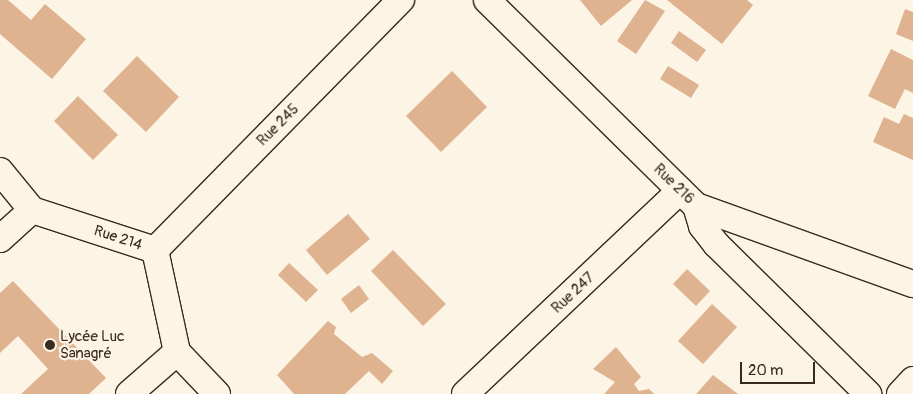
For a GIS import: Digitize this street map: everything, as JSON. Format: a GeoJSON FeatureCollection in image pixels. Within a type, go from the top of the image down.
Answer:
{"type":"FeatureCollection","features":[{"type":"Feature","properties":{"kind":"street","name":"Rue 245"},"geometry":{"type":"LineString","coordinates":[[155,250],[401,0]]}},
{"type":"Feature","properties":{"kind":"street","name":"Rue 216"},"geometry":{"type":"LineString","coordinates":[[488,0],[688,199],[913,284]]}},
{"type":"Feature","properties":{"kind":"street"},"geometry":{"type":"LineString","coordinates":[[0,171],[32,210],[0,239]]}},
{"type":"Feature","properties":{"kind":"street","name":"Rue 247"},"geometry":{"type":"LineString","coordinates":[[465,394],[688,199]]}},
{"type":"Feature","properties":{"kind":"street"},"geometry":{"type":"LineString","coordinates":[[688,199],[702,226],[716,244],[868,394]]}},
{"type":"Feature","properties":{"kind":"street","name":"Rue 214"},"geometry":{"type":"LineString","coordinates":[[32,210],[155,250],[177,352]]}},
{"type":"Feature","properties":{"kind":"street"},"geometry":{"type":"LineString","coordinates":[[129,394],[177,352],[217,394]]}},
{"type":"Feature","properties":{"kind":"street"},"geometry":{"type":"LineString","coordinates":[[900,394],[913,380]]}},
{"type":"Feature","properties":{"kind":"building"},"geometry":{"type":"Polygon","coordinates":[[[0,0],[8,0],[31,20],[45,4],[86,39],[52,79],[0,34],[0,0]]]}},
{"type":"Feature","properties":{"kind":"building"},"geometry":{"type":"Polygon","coordinates":[[[580,0],[632,0],[601,26],[580,0]]]}},
{"type":"Feature","properties":{"kind":"building"},"geometry":{"type":"Polygon","coordinates":[[[645,0],[665,11],[636,54],[617,41],[645,0]]]}},
{"type":"Feature","properties":{"kind":"building"},"geometry":{"type":"Polygon","coordinates":[[[667,0],[747,0],[753,5],[722,44],[667,0]]]}},
{"type":"Feature","properties":{"kind":"building"},"geometry":{"type":"Polygon","coordinates":[[[905,9],[913,12],[913,41],[896,34],[905,9]]]}},
{"type":"Feature","properties":{"kind":"building"},"geometry":{"type":"Polygon","coordinates":[[[679,31],[706,50],[697,62],[671,43],[679,31]]]}},
{"type":"Feature","properties":{"kind":"building"},"geometry":{"type":"Polygon","coordinates":[[[891,49],[913,60],[913,93],[905,89],[895,109],[868,96],[891,49]]]}},
{"type":"Feature","properties":{"kind":"building"},"geometry":{"type":"Polygon","coordinates":[[[137,56],[179,97],[146,132],[103,91],[137,56]]]}},
{"type":"Feature","properties":{"kind":"building"},"geometry":{"type":"Polygon","coordinates":[[[668,66],[699,85],[691,98],[660,79],[668,66]]]}},
{"type":"Feature","properties":{"kind":"building"},"geometry":{"type":"Polygon","coordinates":[[[452,71],[487,107],[441,152],[406,116],[452,71]]]}},
{"type":"Feature","properties":{"kind":"building"},"geometry":{"type":"Polygon","coordinates":[[[78,96],[118,135],[93,160],[54,121],[78,96]]]}},
{"type":"Feature","properties":{"kind":"building"},"geometry":{"type":"Polygon","coordinates":[[[904,114],[913,118],[913,160],[873,142],[884,117],[899,124],[904,114]]]}},
{"type":"Feature","properties":{"kind":"building"},"geometry":{"type":"Polygon","coordinates":[[[348,214],[370,239],[327,275],[306,250],[348,214]]]}},
{"type":"Feature","properties":{"kind":"building"},"geometry":{"type":"Polygon","coordinates":[[[393,250],[446,304],[423,326],[371,271],[393,250]]]}},
{"type":"Feature","properties":{"kind":"building"},"geometry":{"type":"Polygon","coordinates":[[[289,263],[318,290],[306,302],[278,275],[289,263]]]}},
{"type":"Feature","properties":{"kind":"building"},"geometry":{"type":"Polygon","coordinates":[[[687,269],[710,291],[696,306],[673,284],[687,269]]]}},
{"type":"Feature","properties":{"kind":"building","name":"Lycée Luc Sanagré"},"geometry":{"type":"Polygon","coordinates":[[[13,281],[106,378],[89,394],[21,394],[48,369],[18,336],[0,353],[0,293],[13,281]]]}},
{"type":"Feature","properties":{"kind":"building"},"geometry":{"type":"Polygon","coordinates":[[[359,285],[369,299],[351,313],[341,299],[359,285]]]}},
{"type":"Feature","properties":{"kind":"building"},"geometry":{"type":"Polygon","coordinates":[[[712,304],[737,327],[703,364],[678,341],[712,304]]]}},
{"type":"Feature","properties":{"kind":"building"},"geometry":{"type":"Polygon","coordinates":[[[328,321],[336,327],[334,334],[362,357],[372,353],[393,371],[382,384],[369,371],[345,394],[294,394],[277,375],[328,321]]]}},
{"type":"Feature","properties":{"kind":"building"},"geometry":{"type":"Polygon","coordinates":[[[616,347],[641,377],[634,384],[639,391],[649,389],[654,394],[604,394],[615,382],[593,369],[616,347]]]}},
{"type":"Feature","properties":{"kind":"building"},"geometry":{"type":"Polygon","coordinates":[[[713,375],[738,394],[696,394],[713,375]]]}},
{"type":"Feature","properties":{"kind":"place","name":"Lycée Luc Sanagré"},"geometry":{"type":"Point","coordinates":[50,345]}}]}
